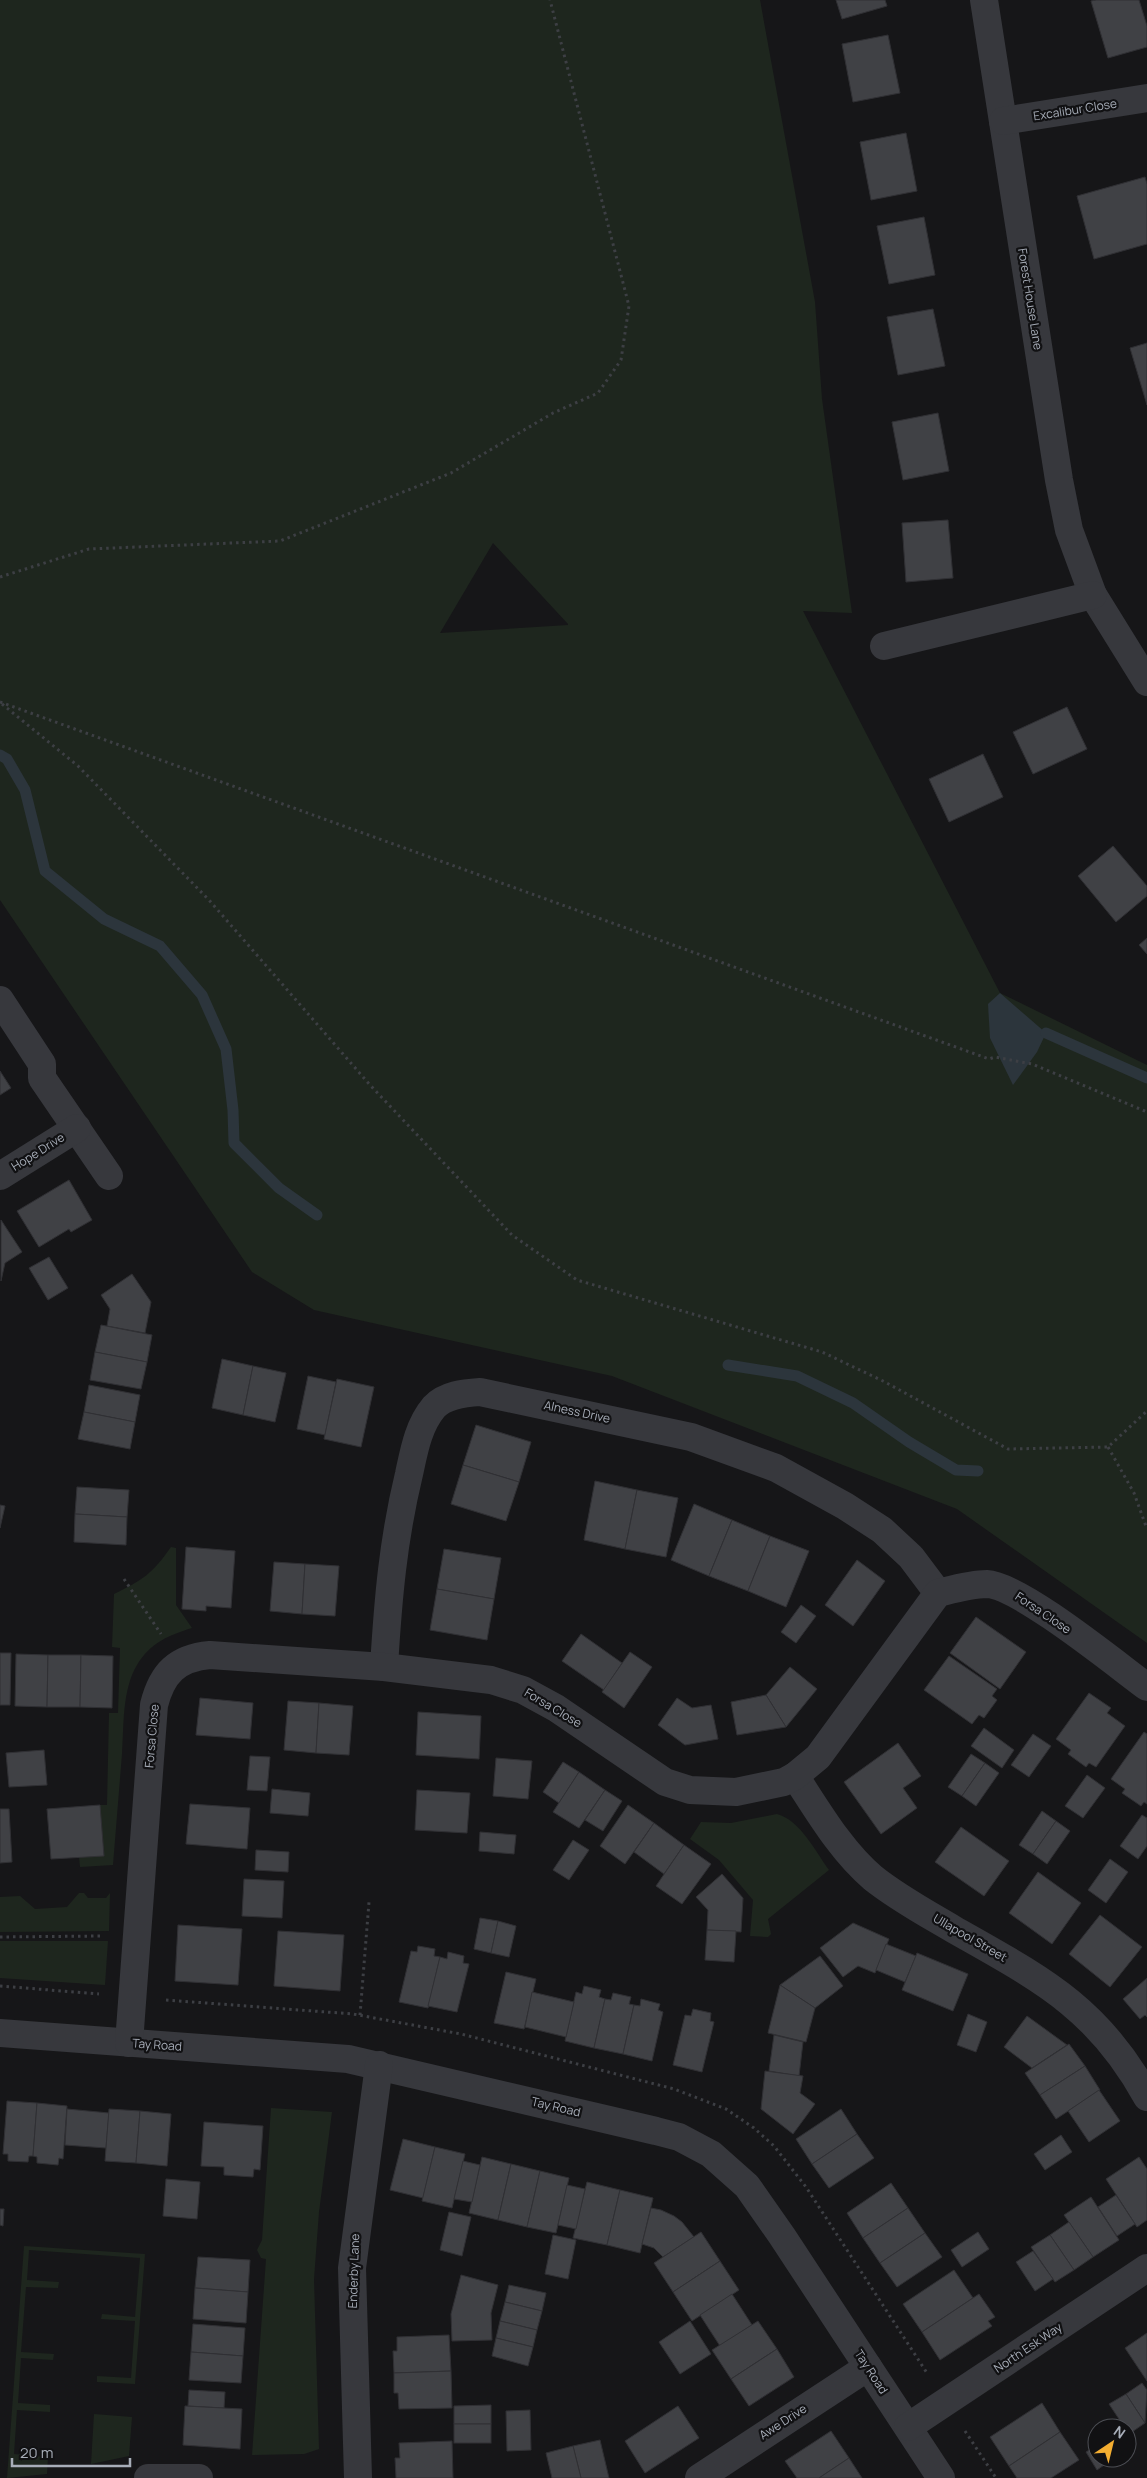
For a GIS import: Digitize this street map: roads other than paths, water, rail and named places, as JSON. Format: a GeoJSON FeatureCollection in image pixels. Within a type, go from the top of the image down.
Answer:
{"type":"FeatureCollection","features":[{"type":"Feature","properties":{"kind":"street","name":"Forest House Lane"},"geometry":{"type":"LineString","coordinates":[[984,0],[1059,480],[1069,530],[1093,595],[1147,682]]}},
{"type":"Feature","properties":{"kind":"street","name":"Excalibur Close"},"geometry":{"type":"LineString","coordinates":[[1002,121],[1147,98]]}},
{"type":"Feature","properties":{"kind":"street"},"geometry":{"type":"LineString","coordinates":[[884,646],[1093,595]]}},
{"type":"Feature","properties":{"kind":"street","name":"Hope Drive"},"geometry":{"type":"LineString","coordinates":[[0,1000],[42,1064],[42,1078],[109,1176]]}},
{"type":"Feature","properties":{"kind":"street","name":"Hope Drive"},"geometry":{"type":"LineString","coordinates":[[0,1176],[77,1128]]}},
{"type":"Feature","properties":{"kind":"street","name":"Alness Drive"},"geometry":{"type":"LineString","coordinates":[[384,1666],[394,1541],[416,1443],[421,1427],[435,1406],[445,1399],[465,1393],[480,1392],[656,1428],[701,1440],[776,1468],[845,1506],[882,1530],[911,1557],[938,1593]]}},
{"type":"Feature","properties":{"kind":"street","name":"Forsa Close"},"geometry":{"type":"LineString","coordinates":[[129,2043],[154,1705],[162,1682],[180,1662],[192,1657],[210,1655],[384,1666],[475,1676],[516,1687],[556,1708],[650,1774],[665,1782],[690,1790],[736,1792],[768,1786],[795,1776],[823,1751],[938,1593],[967,1586],[988,1584],[1007,1590],[1025,1599],[1147,1687]]}},
{"type":"Feature","properties":{"kind":"street","name":"Ullapool Street"},"geometry":{"type":"LineString","coordinates":[[795,1776],[836,1837],[872,1877],[913,1906],[1020,1967],[1063,1996],[1110,2040],[1133,2071],[1147,2097]]}},
{"type":"Feature","properties":{"kind":"street","name":"Tay Road"},"geometry":{"type":"LineString","coordinates":[[0,2033],[331,2058],[379,2065],[679,2137],[712,2154],[746,2186],[782,2236],[941,2478]]}},
{"type":"Feature","properties":{"kind":"street","name":"Enderby Lane"},"geometry":{"type":"LineString","coordinates":[[358,2478],[352,2268],[379,2065]]}},
{"type":"Feature","properties":{"kind":"street","name":"North Esk Way"},"geometry":{"type":"LineString","coordinates":[[908,2428],[1147,2268]]}},
{"type":"Feature","properties":{"kind":"street","name":"Awe Drive"},"geometry":{"type":"LineString","coordinates":[[699,2478],[868,2367]]}},
{"type":"Feature","properties":{"kind":"street"},"geometry":{"type":"LineString","coordinates":[[148,2478],[199,2478]]}},
{"type":"Feature","properties":{"kind":"waterway"},"geometry":{"type":"LineString","coordinates":[[0,755],[7,759],[25,790],[45,871],[104,919],[160,946],[202,995],[226,1049],[233,1110],[234,1143],[279,1188],[317,1215]]}},
{"type":"Feature","properties":{"kind":"waterway"},"geometry":{"type":"LineString","coordinates":[[1046,1033],[1147,1078]]}},
{"type":"Feature","properties":{"kind":"waterway"},"geometry":{"type":"LineString","coordinates":[[728,1365],[797,1376],[853,1403],[909,1442],[956,1470],[978,1471]]}}]}
